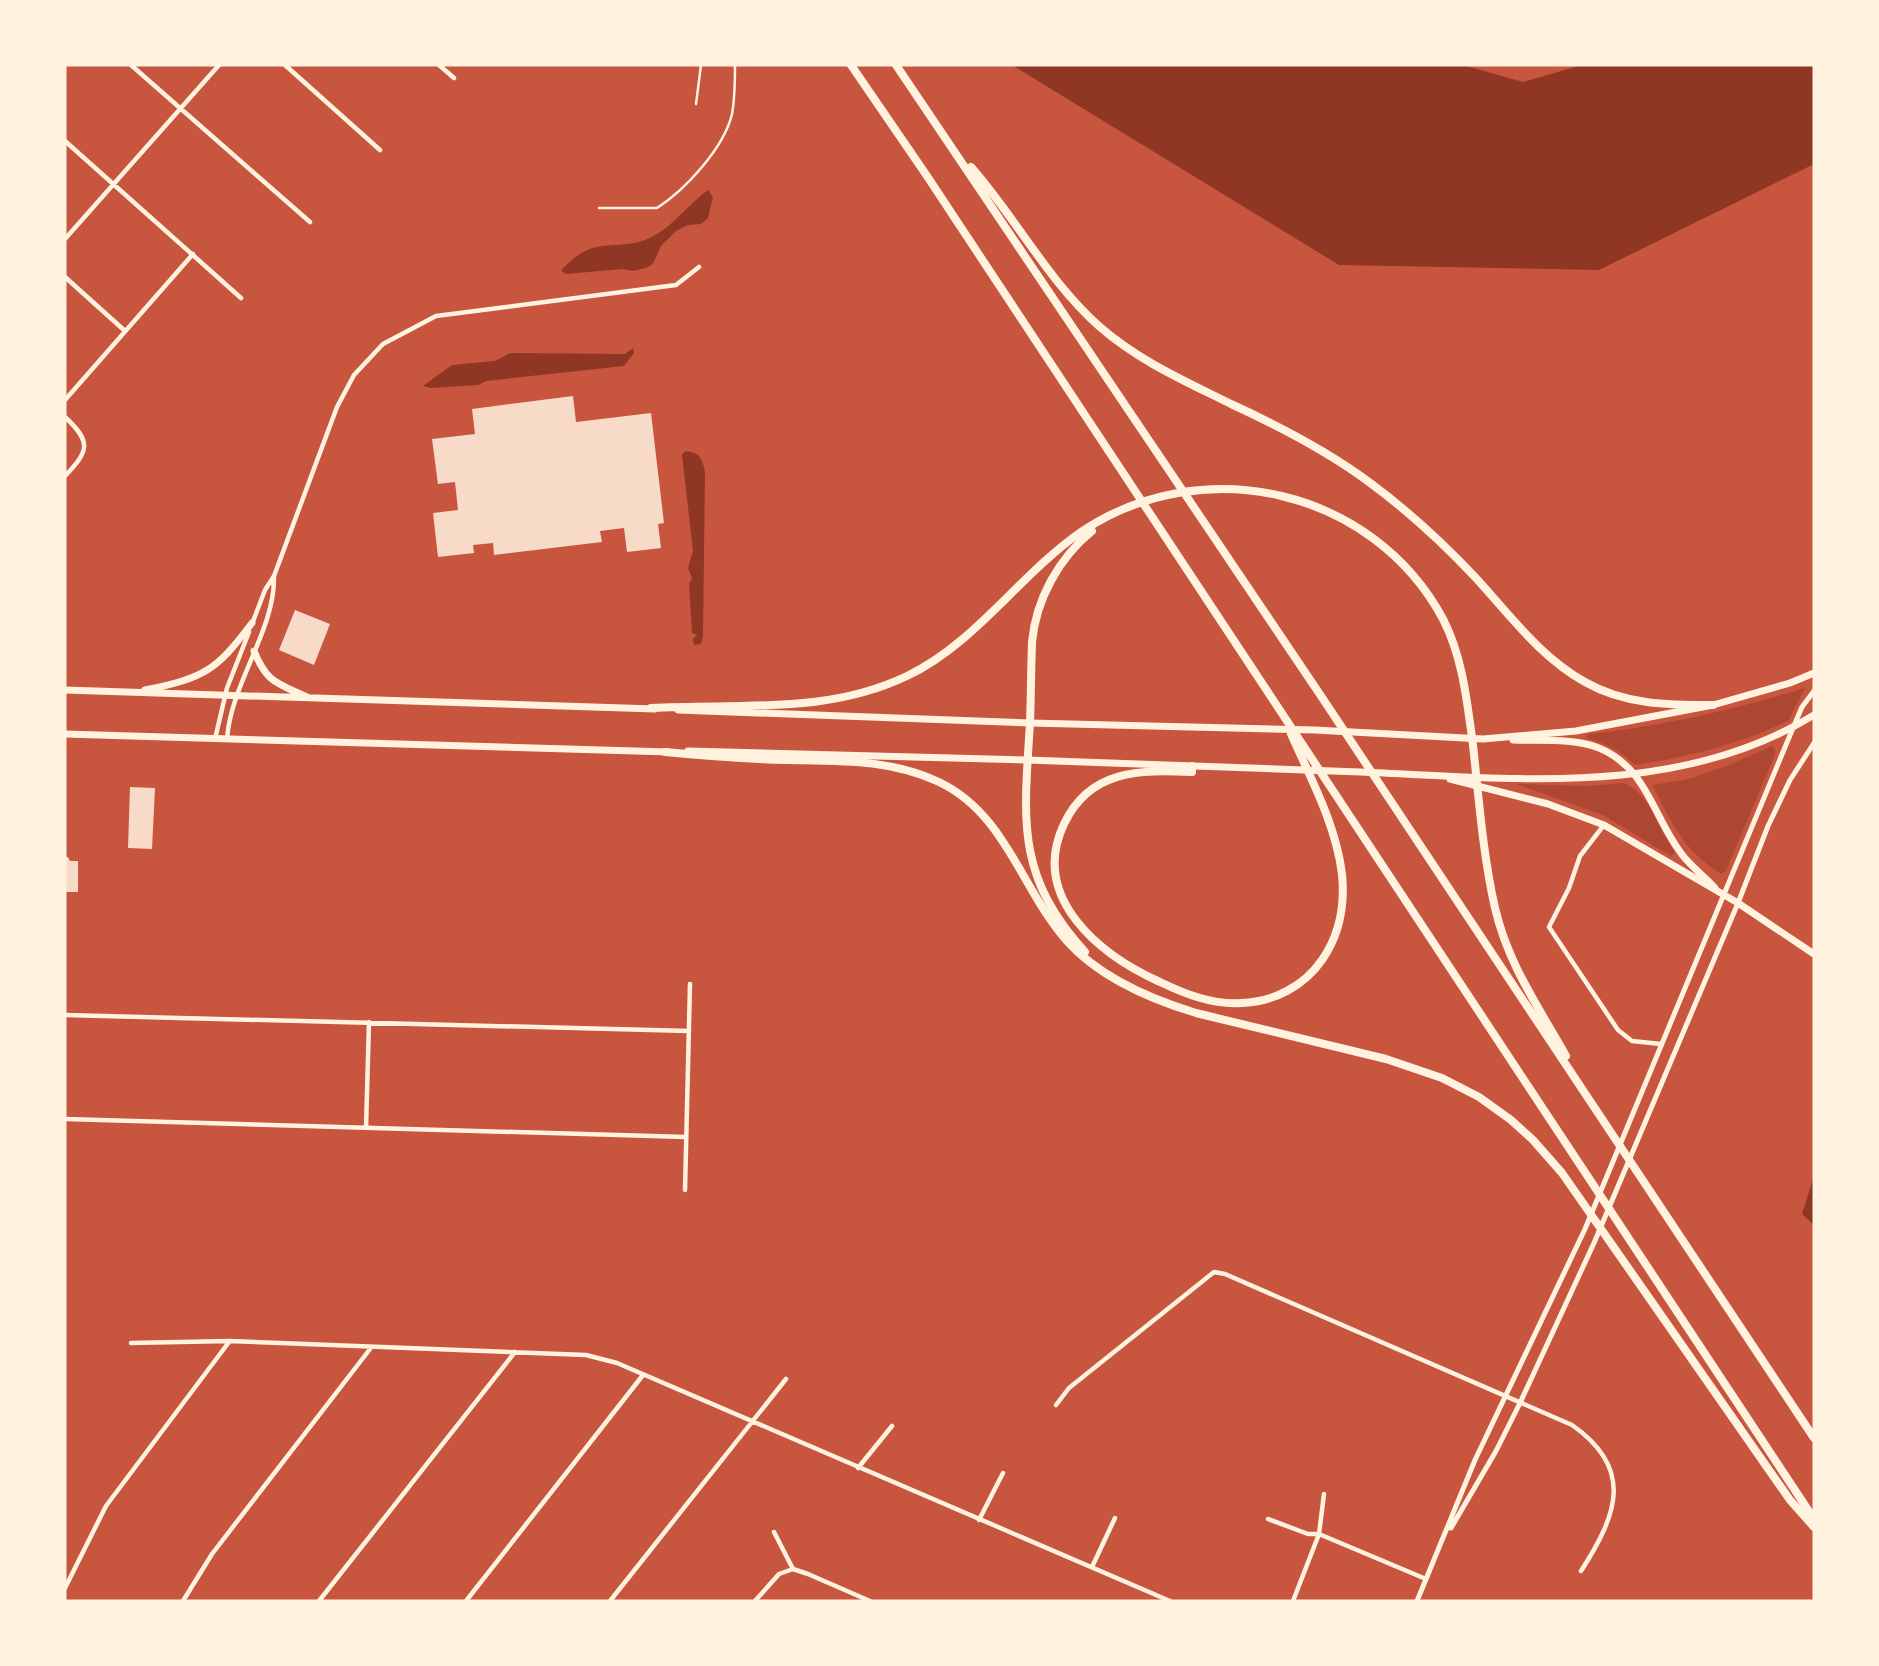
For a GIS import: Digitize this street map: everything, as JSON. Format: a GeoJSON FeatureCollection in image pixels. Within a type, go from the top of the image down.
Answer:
{"type":"FeatureCollection","features":[{"type":"Feature","properties":{"kind":"highway"},"geometry":{"type":"LineString","coordinates":[[851,65],[1814,1519]]}},
{"type":"Feature","properties":{"kind":"highway"},"geometry":{"type":"LineString","coordinates":[[896,65],[1208,527],[1814,1437]]}},
{"type":"Feature","properties":{"kind":"highway"},"geometry":{"type":"LineString","coordinates":[[951,145],[996,195],[1065,291],[1091,319],[1122,345],[1161,370],[1304,440],[1370,482],[1440,541],[1539,648],[1575,677],[1595,688],[1640,702],[1713,705]]}},
{"type":"Feature","properties":{"kind":"highway"},"geometry":{"type":"LineString","coordinates":[[651,708],[702,705],[794,706],[859,693],[899,680],[928,665],[953,647],[1067,543],[1088,528],[1160,498],[1219,488],[1255,491],[1288,497],[1344,520],[1393,555],[1411,574],[1432,601],[1454,647],[1468,704],[1491,888],[1508,953],[1588,1095]]}},
{"type":"Feature","properties":{"kind":"highway"},"geometry":{"type":"LineString","coordinates":[[1104,971],[1062,925],[1036,877],[1026,828],[1027,760],[1033,634],[1044,597],[1071,551],[1093,530],[1115,515]]}},
{"type":"Feature","properties":{"kind":"highway"},"geometry":{"type":"LineString","coordinates":[[1192,766],[1192,772],[1131,773],[1092,789],[1075,806],[1063,827],[1057,850],[1056,874],[1059,889],[1069,910],[1084,930],[1104,949],[1132,968],[1196,997],[1221,1002],[1258,1002],[1294,987],[1317,967],[1334,940],[1342,907],[1342,878],[1332,831],[1279,709]]}},
{"type":"Feature","properties":{"kind":"highway"},"geometry":{"type":"LineString","coordinates":[[665,752],[716,758],[883,764],[939,782],[968,800],[990,822],[1062,935],[1104,971],[1142,992],[1189,1011],[1386,1059],[1429,1072],[1479,1097],[1511,1120],[1542,1150],[1572,1186],[1790,1500],[1814,1527]]}},
{"type":"Feature","properties":{"kind":"main road"},"geometry":{"type":"LineString","coordinates":[[132,692],[186,681],[208,672],[229,653],[252,623]]}},
{"type":"Feature","properties":{"kind":"main road"},"geometry":{"type":"LineString","coordinates":[[254,651],[264,673],[271,680],[311,698]]}},
{"type":"Feature","properties":{"kind":"main road"},"geometry":{"type":"LineString","coordinates":[[1483,739],[1576,731],[1713,705],[1790,683],[1814,673]]}},
{"type":"Feature","properties":{"kind":"main road"},"geometry":{"type":"LineString","coordinates":[[65,690],[1030,723],[1315,730],[1574,742],[1597,747],[1619,759],[1637,775],[1684,857],[1723,895]]}},
{"type":"Feature","properties":{"kind":"main road"},"geometry":{"type":"LineString","coordinates":[[65,696],[98,691]]}},
{"type":"Feature","properties":{"kind":"main road"},"geometry":{"type":"LineString","coordinates":[[65,734],[665,752],[715,750],[1587,778],[1637,775],[1725,756],[1793,728],[1814,715]]}},
{"type":"Feature","properties":{"kind":"main road"},"geometry":{"type":"LineString","coordinates":[[1436,775],[1548,804],[1604,825],[1738,903],[1814,954]]}},
{"type":"Feature","properties":{"kind":"street"},"geometry":{"type":"LineString","coordinates":[[131,65],[310,222]]}},
{"type":"Feature","properties":{"kind":"street"},"geometry":{"type":"LineString","coordinates":[[65,239],[219,65]]}},
{"type":"Feature","properties":{"kind":"street"},"geometry":{"type":"LineString","coordinates":[[285,65],[380,150]]}},
{"type":"Feature","properties":{"kind":"street"},"geometry":{"type":"LineString","coordinates":[[439,65],[454,78]]}},
{"type":"Feature","properties":{"kind":"street"},"geometry":{"type":"LineString","coordinates":[[65,141],[242,298]]}},
{"type":"Feature","properties":{"kind":"street"},"geometry":{"type":"LineString","coordinates":[[65,400],[192,254]]}},
{"type":"Feature","properties":{"kind":"street"},"geometry":{"type":"LineString","coordinates":[[215,738],[225,695],[265,590],[274,576],[337,407],[354,375],[383,344],[436,316],[676,285],[699,267]]}},
{"type":"Feature","properties":{"kind":"street"},"geometry":{"type":"LineString","coordinates":[[65,277],[125,331]]}},
{"type":"Feature","properties":{"kind":"street"},"geometry":{"type":"LineString","coordinates":[[65,417],[79,430],[84,440],[85,452],[65,477]]}},
{"type":"Feature","properties":{"kind":"street"},"geometry":{"type":"LineString","coordinates":[[228,739],[230,715],[236,696],[275,597],[274,576]]}},
{"type":"Feature","properties":{"kind":"street"},"geometry":{"type":"LineString","coordinates":[[1417,1601],[1475,1460],[1585,1229],[1793,728],[1802,707],[1814,691]]}},
{"type":"Feature","properties":{"kind":"street"},"geometry":{"type":"LineString","coordinates":[[1442,1543],[1496,1451],[1520,1403],[1594,1243],[1768,826],[1790,780],[1814,743]]}},
{"type":"Feature","properties":{"kind":"street"},"geometry":{"type":"LineString","coordinates":[[1604,825],[1580,856],[1569,888],[1549,927],[1618,1030],[1632,1041],[1661,1044]]}},
{"type":"Feature","properties":{"kind":"street"},"geometry":{"type":"LineString","coordinates":[[685,1190],[690,984]]}},
{"type":"Feature","properties":{"kind":"street"},"geometry":{"type":"LineString","coordinates":[[65,1016],[689,1031]]}},
{"type":"Feature","properties":{"kind":"street"},"geometry":{"type":"LineString","coordinates":[[366,1128],[369,1022]]}},
{"type":"Feature","properties":{"kind":"street"},"geometry":{"type":"LineString","coordinates":[[65,1119],[686,1137]]}},
{"type":"Feature","properties":{"kind":"street"},"geometry":{"type":"LineString","coordinates":[[1056,1405],[1069,1388],[1214,1272],[1286,1300],[1572,1425],[1590,1438],[1606,1459],[1613,1479],[1614,1506],[1606,1528],[1581,1571]]}},
{"type":"Feature","properties":{"kind":"street"},"geometry":{"type":"LineString","coordinates":[[65,1588],[106,1506],[229,1341]]}},
{"type":"Feature","properties":{"kind":"street"},"geometry":{"type":"LineString","coordinates":[[131,1343],[229,1341],[586,1355],[617,1363],[1170,1601]]}},
{"type":"Feature","properties":{"kind":"street"},"geometry":{"type":"LineString","coordinates":[[183,1601],[212,1554],[371,1348]]}},
{"type":"Feature","properties":{"kind":"street"},"geometry":{"type":"LineString","coordinates":[[319,1601],[515,1352]]}},
{"type":"Feature","properties":{"kind":"street"},"geometry":{"type":"LineString","coordinates":[[466,1601],[643,1374]]}},
{"type":"Feature","properties":{"kind":"street"},"geometry":{"type":"LineString","coordinates":[[610,1601],[786,1379]]}},
{"type":"Feature","properties":{"kind":"street"},"geometry":{"type":"LineString","coordinates":[[858,1468],[892,1426]]}},
{"type":"Feature","properties":{"kind":"street"},"geometry":{"type":"LineString","coordinates":[[979,1520],[1003,1473]]}},
{"type":"Feature","properties":{"kind":"street"},"geometry":{"type":"LineString","coordinates":[[1293,1601],[1319,1534],[1324,1494]]}},
{"type":"Feature","properties":{"kind":"street"},"geometry":{"type":"LineString","coordinates":[[1091,1567],[1115,1518]]}},
{"type":"Feature","properties":{"kind":"street"},"geometry":{"type":"LineString","coordinates":[[1268,1519],[1308,1534],[1319,1534],[1426,1579]]}},
{"type":"Feature","properties":{"kind":"street"},"geometry":{"type":"LineString","coordinates":[[774,1532],[793,1569]]}},
{"type":"Feature","properties":{"kind":"street"},"geometry":{"type":"LineString","coordinates":[[755,1601],[779,1574],[793,1569],[870,1601]]}},
{"type":"Feature","properties":{"kind":"lane"},"geometry":{"type":"LineString","coordinates":[[696,104],[701,65]]}},
{"type":"Feature","properties":{"kind":"lane"},"geometry":{"type":"LineString","coordinates":[[600,208],[657,208],[706,162],[728,126],[734,99],[735,65]]}},
{"type":"Feature","properties":{"kind":"shaded area"},"geometry":{"type":"Polygon","coordinates":[[[1012,65],[1463,65],[1523,82],[1582,65],[1814,65],[1814,164],[1599,270],[1339,265],[1012,65]]]}},
{"type":"Feature","properties":{"kind":"shaded area"},"geometry":{"type":"Polygon","coordinates":[[[708,190],[713,197],[708,218],[701,224],[688,225],[676,231],[661,246],[653,264],[646,268],[566,274],[561,271],[577,256],[591,248],[633,243],[654,236],[708,190]]]}},
{"type":"Feature","properties":{"kind":"shaded area"},"geometry":{"type":"Polygon","coordinates":[[[633,348],[634,353],[624,366],[486,381],[479,385],[431,388],[423,386],[452,365],[495,361],[510,353],[625,354],[633,348]]]}},
{"type":"Feature","properties":{"kind":"shaded area"},"geometry":{"type":"Polygon","coordinates":[[[685,451],[700,457],[705,472],[703,637],[701,644],[694,645],[693,639],[697,635],[692,633],[689,584],[692,578],[688,568],[693,551],[682,455],[685,451]]]}},
{"type":"Feature","properties":{"kind":"shaded area"},"geometry":{"type":"Polygon","coordinates":[[[1805,688],[1788,721],[1732,743],[1694,754],[1635,765],[1612,748],[1586,738],[1588,734],[1698,716],[1805,688]]]}},
{"type":"Feature","properties":{"kind":"shaded area"},"geometry":{"type":"Polygon","coordinates":[[[1772,746],[1775,749],[1774,757],[1726,871],[1721,874],[1687,845],[1652,785],[1689,779],[1772,746]]]}},
{"type":"Feature","properties":{"kind":"shaded area"},"geometry":{"type":"Polygon","coordinates":[[[1623,783],[1640,794],[1647,803],[1675,852],[1671,856],[1603,815],[1516,784],[1588,786],[1623,783]]]}},
{"type":"Feature","properties":{"kind":"shaded area"},"geometry":{"type":"Polygon","coordinates":[[[1814,1176],[1814,1225],[1802,1214],[1814,1176]]]}},
{"type":"Feature","properties":{"kind":"building"},"geometry":{"type":"Polygon","coordinates":[[[573,396],[576,422],[651,413],[664,523],[658,524],[661,548],[627,552],[624,528],[600,531],[602,542],[494,555],[493,543],[473,545],[474,553],[438,557],[433,513],[458,510],[455,482],[438,484],[432,439],[475,434],[472,409],[573,396]]]}},
{"type":"Feature","properties":{"kind":"building"},"geometry":{"type":"Polygon","coordinates":[[[295,610],[330,624],[314,665],[279,650],[295,610]]]}},
{"type":"Feature","properties":{"kind":"building"},"geometry":{"type":"Polygon","coordinates":[[[130,787],[155,788],[152,849],[128,848],[130,787]]]}},
{"type":"Feature","properties":{"kind":"building"},"geometry":{"type":"Polygon","coordinates":[[[65,857],[70,861],[78,861],[78,892],[65,892],[65,857]]]}}]}
